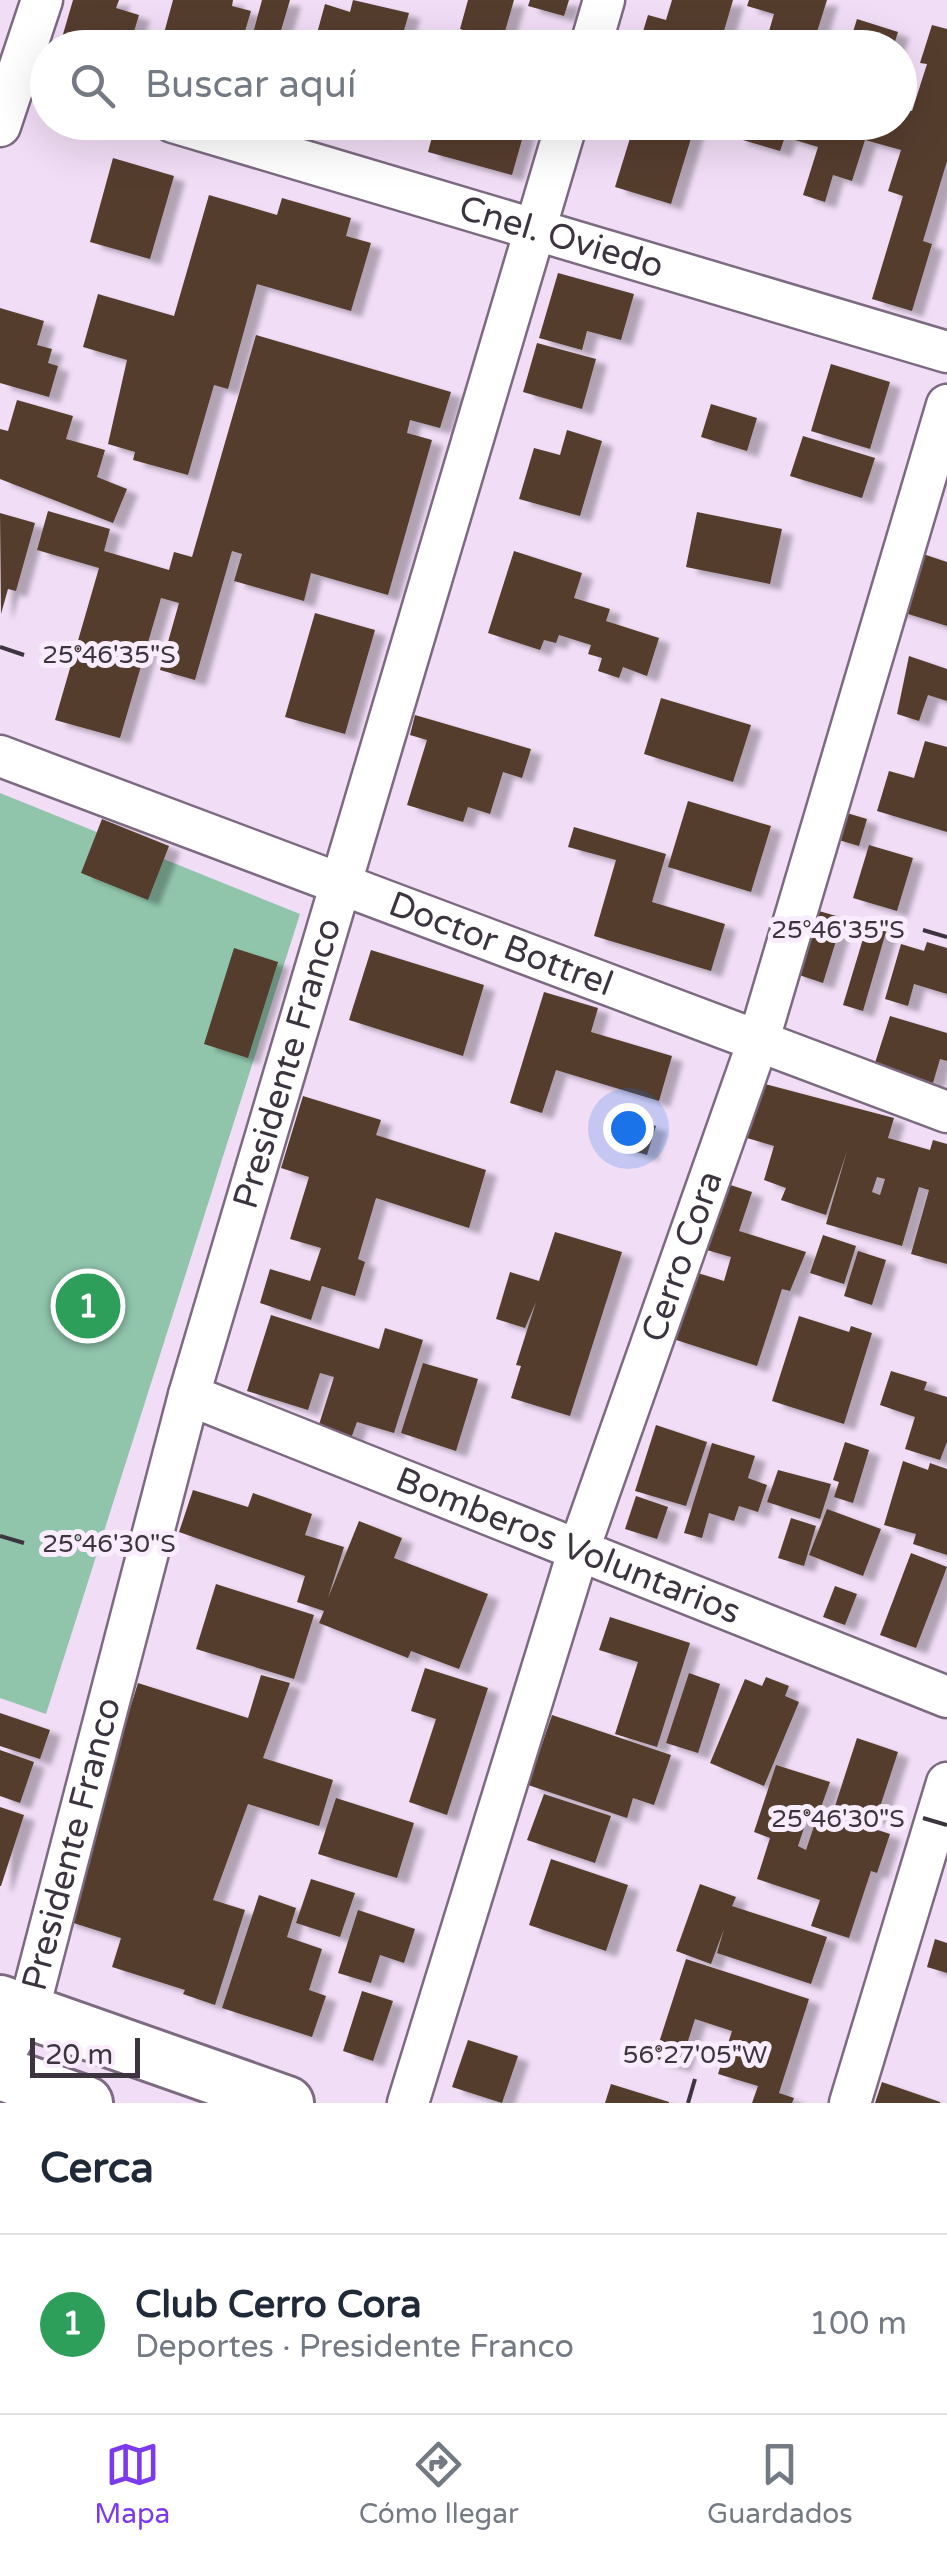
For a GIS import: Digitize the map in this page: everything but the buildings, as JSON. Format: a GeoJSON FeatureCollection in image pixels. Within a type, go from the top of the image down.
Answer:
{"type":"FeatureCollection","features":[{"type":"Feature","properties":{"kind":"main road"},"geometry":{"type":"LineString","coordinates":[[14,2007],[287,2103]]}},
{"type":"Feature","properties":{"kind":"main road"},"geometry":{"type":"LineString","coordinates":[[0,2073],[86,2103]]}},
{"type":"Feature","properties":{"kind":"street"},"geometry":{"type":"LineString","coordinates":[[34,30],[42,0]]}},
{"type":"Feature","properties":{"kind":"street"},"geometry":{"type":"LineString","coordinates":[[595,30],[604,0]]}},
{"type":"Feature","properties":{"kind":"street"},"geometry":{"type":"LineString","coordinates":[[0,126],[30,44]]}},
{"type":"Feature","properties":{"kind":"street","name":"Cnel. Oviedo"},"geometry":{"type":"LineString","coordinates":[[233,140],[947,352]]}},
{"type":"Feature","properties":{"kind":"street","name":"Presidente Franco"},"geometry":{"type":"LineString","coordinates":[[0,2061],[189,1395],[562,140]]}},
{"type":"Feature","properties":{"kind":"street","name":"Cerro Cora"},"geometry":{"type":"LineString","coordinates":[[408,2103],[579,1549],[759,1039],[947,405]]}},
{"type":"Feature","properties":{"kind":"street","name":"Doctor Bottrel"},"geometry":{"type":"LineString","coordinates":[[0,756],[947,1112]]}},
{"type":"Feature","properties":{"kind":"street","name":"Bomberos Voluntarios"},"geometry":{"type":"LineString","coordinates":[[189,1395],[947,1697]]}},
{"type":"Feature","properties":{"kind":"street"},"geometry":{"type":"LineString","coordinates":[[850,2103],[947,1783]]}},
{"type":"Feature","properties":{"kind":"green space"},"geometry":{"type":"Polygon","coordinates":[[[0,793],[300,914],[46,1714],[0,1698],[0,793]]]}},
{"type":"Feature","properties":{"kind":"place","name":"Club Cerro Cora"},"geometry":{"type":"Point","coordinates":[88,1306]}}]}
